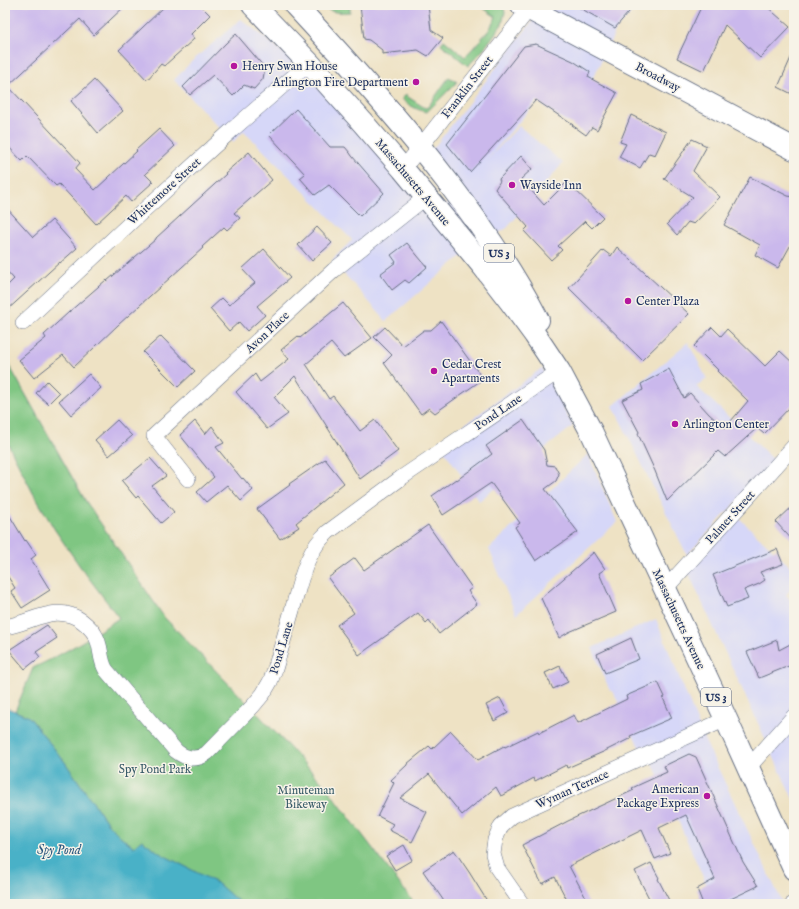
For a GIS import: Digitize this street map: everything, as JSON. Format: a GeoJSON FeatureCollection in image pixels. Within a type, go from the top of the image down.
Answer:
{"type":"FeatureCollection","features":[{"type":"Feature","properties":{"kind":"main road","name":"Massachusetts Avenue"},"geometry":{"type":"LineString","coordinates":[[253,5],[309,63],[403,169],[483,266],[535,335],[559,371],[592,433],[726,719],[794,869]]}},
{"type":"Feature","properties":{"kind":"main road","name":"Massachusetts Avenue"},"geometry":{"type":"LineString","coordinates":[[295,5],[373,90],[464,203],[498,251],[523,291],[542,329],[559,371]]}},
{"type":"Feature","properties":{"kind":"main road","name":"Broadway"},"geometry":{"type":"LineString","coordinates":[[528,6],[794,149]]}},
{"type":"Feature","properties":{"kind":"street","name":"Franklin Street"},"geometry":{"type":"LineString","coordinates":[[403,169],[528,6]]}},
{"type":"Feature","properties":{"kind":"street","name":"Whittemore Street"},"geometry":{"type":"LineString","coordinates":[[23,323],[232,130],[309,63]]}},
{"type":"Feature","properties":{"kind":"street","name":"Avon Place"},"geometry":{"type":"LineString","coordinates":[[188,479],[154,436],[334,270],[426,197]]}},
{"type":"Feature","properties":{"kind":"street","name":"Pond Lane"},"geometry":{"type":"LineString","coordinates":[[6,623],[22,623],[37,617],[52,614],[66,614],[80,620],[91,628],[98,639],[101,658],[106,670],[176,751],[188,758],[201,758],[253,706],[263,694],[270,682],[305,564],[310,552],[318,541],[401,478],[559,371]]}},
{"type":"Feature","properties":{"kind":"street","name":"Palmer Street"},"geometry":{"type":"LineString","coordinates":[[665,589],[794,446]]}},
{"type":"Feature","properties":{"kind":"street"},"geometry":{"type":"LineString","coordinates":[[748,768],[794,716]]}},
{"type":"Feature","properties":{"kind":"street","name":"Wyman Terrace"},"geometry":{"type":"LineString","coordinates":[[522,904],[498,868],[493,854],[495,840],[501,826],[512,816],[726,719]]}},
{"type":"Feature","properties":{"kind":"shaded area"},"geometry":{"type":"Polygon","coordinates":[[[545,5],[638,5],[616,30],[598,68],[568,123],[537,101],[486,161],[519,126],[563,163],[507,228],[459,258],[386,321],[332,260],[352,240],[244,131],[233,142],[174,80],[191,62],[241,19],[307,71],[433,219],[462,188],[432,150],[545,5]]]}},
{"type":"Feature","properties":{"kind":"shaded area"},"geometry":{"type":"Polygon","coordinates":[[[688,342],[707,379],[696,386],[775,461],[687,555],[613,406],[688,342]]]}},
{"type":"Feature","properties":{"kind":"shaded area"},"geometry":{"type":"Polygon","coordinates":[[[542,368],[573,426],[479,501],[439,443],[542,368]]]}},
{"type":"Feature","properties":{"kind":"shaded area"},"geometry":{"type":"Polygon","coordinates":[[[588,454],[617,522],[516,615],[489,549],[588,454]]]}},
{"type":"Feature","properties":{"kind":"shaded area"},"geometry":{"type":"Polygon","coordinates":[[[738,517],[794,570],[794,585],[786,595],[794,603],[794,801],[688,572],[738,517]]]}},
{"type":"Feature","properties":{"kind":"shaded area"},"geometry":{"type":"Polygon","coordinates":[[[656,619],[705,741],[783,904],[715,904],[653,764],[640,749],[613,691],[610,691],[592,648],[656,619]]]}},
{"type":"Feature","properties":{"kind":"green space"},"geometry":{"type":"Polygon","coordinates":[[[322,5],[350,5],[350,12],[331,11],[322,5]]]}},
{"type":"Feature","properties":{"kind":"green space"},"geometry":{"type":"Polygon","coordinates":[[[479,5],[502,5],[505,12],[502,24],[483,50],[468,66],[441,44],[444,40],[465,57],[489,30],[496,17],[479,5]]]}},
{"type":"Feature","properties":{"kind":"green space"},"geometry":{"type":"Polygon","coordinates":[[[449,77],[457,82],[427,112],[408,104],[402,99],[406,94],[408,97],[425,108],[428,107],[449,77]]]}},
{"type":"Feature","properties":{"kind":"green space","name":"Spy Pond Park"},"geometry":{"type":"Polygon","coordinates":[[[5,358],[85,500],[164,617],[326,787],[415,904],[241,904],[217,883],[161,854],[142,840],[134,847],[120,836],[108,824],[64,761],[29,717],[15,711],[33,668],[77,645],[119,618],[55,530],[33,493],[5,438],[5,358]]]}},
{"type":"Feature","properties":{"kind":"water","name":"Spy Pond"},"geometry":{"type":"Polygon","coordinates":[[[5,707],[29,717],[64,761],[108,824],[120,836],[134,847],[142,840],[161,854],[217,883],[241,904],[5,904],[5,707]]]}},
{"type":"Feature","properties":{"kind":"building"},"geometry":{"type":"Polygon","coordinates":[[[5,5],[126,5],[94,35],[80,19],[8,86],[80,163],[75,169],[95,190],[159,129],[175,146],[145,174],[153,182],[131,202],[126,196],[96,224],[59,184],[56,186],[27,156],[22,161],[5,143],[5,5]]]}},
{"type":"Feature","properties":{"kind":"building"},"geometry":{"type":"Polygon","coordinates":[[[166,5],[200,5],[210,15],[191,34],[194,39],[164,66],[161,64],[147,80],[119,50],[166,5]]]}},
{"type":"Feature","properties":{"kind":"building","name":"Arlington Fire Department"},"geometry":{"type":"Polygon","coordinates":[[[360,5],[428,5],[431,30],[443,38],[428,56],[418,50],[382,54],[382,50],[369,40],[364,39],[360,5]]]}},
{"type":"Feature","properties":{"kind":"building"},"geometry":{"type":"Polygon","coordinates":[[[575,5],[635,5],[615,28],[575,5]]]}},
{"type":"Feature","properties":{"kind":"building"},"geometry":{"type":"Polygon","coordinates":[[[702,5],[765,5],[790,27],[760,58],[725,25],[704,71],[677,58],[702,5]]]}},
{"type":"Feature","properties":{"kind":"building","name":"Henry Swan House"},"geometry":{"type":"Polygon","coordinates":[[[236,34],[265,68],[263,79],[254,89],[244,85],[233,96],[213,75],[190,95],[183,87],[236,34]]]}},
{"type":"Feature","properties":{"kind":"building"},"geometry":{"type":"Polygon","coordinates":[[[536,44],[573,61],[590,72],[588,77],[617,93],[597,130],[592,127],[586,135],[536,100],[470,172],[447,144],[524,46],[536,44]]]}},
{"type":"Feature","properties":{"kind":"building"},"geometry":{"type":"Polygon","coordinates":[[[794,51],[794,95],[778,87],[794,51]]]}},
{"type":"Feature","properties":{"kind":"building"},"geometry":{"type":"Polygon","coordinates":[[[94,80],[123,111],[98,133],[71,101],[94,80]]]}},
{"type":"Feature","properties":{"kind":"building"},"geometry":{"type":"Polygon","coordinates":[[[296,109],[330,147],[345,147],[384,193],[360,216],[329,185],[315,195],[300,178],[305,174],[269,135],[296,109]]]}},
{"type":"Feature","properties":{"kind":"building"},"geometry":{"type":"Polygon","coordinates":[[[631,115],[666,132],[655,155],[649,153],[640,168],[619,157],[626,144],[620,142],[631,115]]]}},
{"type":"Feature","properties":{"kind":"building"},"geometry":{"type":"Polygon","coordinates":[[[692,139],[707,146],[693,171],[720,197],[694,224],[688,222],[677,235],[667,224],[693,197],[664,179],[692,139]]]}},
{"type":"Feature","properties":{"kind":"building"},"geometry":{"type":"Polygon","coordinates":[[[249,152],[272,180],[234,213],[240,218],[227,230],[224,227],[74,367],[63,355],[34,378],[19,360],[46,338],[44,335],[69,312],[156,239],[249,152]]]}},
{"type":"Feature","properties":{"kind":"building"},"geometry":{"type":"Polygon","coordinates":[[[521,156],[532,169],[521,179],[544,205],[567,182],[603,217],[592,228],[585,221],[558,246],[562,250],[551,260],[524,231],[528,227],[495,189],[500,181],[499,179],[521,156]]]}},
{"type":"Feature","properties":{"kind":"building"},"geometry":{"type":"Polygon","coordinates":[[[750,177],[788,196],[794,197],[794,239],[778,268],[755,255],[760,245],[724,225],[750,177]]]}},
{"type":"Feature","properties":{"kind":"building"},"geometry":{"type":"Polygon","coordinates":[[[5,206],[33,237],[52,220],[77,248],[5,312],[5,288],[14,279],[5,269],[5,206]]]}},
{"type":"Feature","properties":{"kind":"building"},"geometry":{"type":"Polygon","coordinates":[[[317,227],[332,243],[312,261],[298,245],[317,227]]]}},
{"type":"Feature","properties":{"kind":"building"},"geometry":{"type":"Polygon","coordinates":[[[407,243],[427,267],[409,283],[405,280],[392,290],[380,274],[396,262],[391,255],[407,243]]]}},
{"type":"Feature","properties":{"kind":"building","name":"Center Plaza"},"geometry":{"type":"Polygon","coordinates":[[[617,247],[689,314],[642,360],[569,288],[603,250],[611,256],[617,247]]]}},
{"type":"Feature","properties":{"kind":"building"},"geometry":{"type":"Polygon","coordinates":[[[264,249],[290,278],[257,306],[265,315],[247,331],[239,322],[229,331],[210,309],[222,298],[229,305],[255,283],[242,269],[264,249]]]}},
{"type":"Feature","properties":{"kind":"building"},"geometry":{"type":"Polygon","coordinates":[[[343,303],[372,338],[344,358],[331,343],[306,364],[329,399],[333,396],[360,431],[375,420],[398,451],[360,479],[295,376],[274,397],[288,414],[267,429],[236,392],[255,374],[260,382],[289,359],[281,350],[298,336],[300,338],[343,303]]]}},
{"type":"Feature","properties":{"kind":"building","name":"Cedar Crest Apartments"},"geometry":{"type":"Polygon","coordinates":[[[441,321],[483,379],[435,413],[429,408],[421,414],[384,363],[392,355],[374,337],[385,327],[403,346],[424,330],[431,330],[441,321]]]}},
{"type":"Feature","properties":{"kind":"building"},"geometry":{"type":"Polygon","coordinates":[[[712,327],[721,336],[727,329],[765,366],[780,351],[794,364],[794,403],[764,434],[757,428],[725,457],[718,451],[667,501],[638,434],[639,432],[622,400],[643,390],[641,384],[669,369],[684,398],[690,393],[709,414],[725,428],[748,401],[694,346],[712,327]]]}},
{"type":"Feature","properties":{"kind":"building"},"geometry":{"type":"Polygon","coordinates":[[[161,336],[195,371],[178,387],[143,352],[161,336]]]}},
{"type":"Feature","properties":{"kind":"building"},"geometry":{"type":"Polygon","coordinates":[[[89,374],[101,388],[71,415],[59,401],[89,374]]]}},
{"type":"Feature","properties":{"kind":"building"},"geometry":{"type":"Polygon","coordinates":[[[47,381],[59,393],[48,404],[36,393],[47,381]]]}},
{"type":"Feature","properties":{"kind":"building"},"geometry":{"type":"Polygon","coordinates":[[[117,420],[132,436],[109,456],[95,440],[117,420]]]}},
{"type":"Feature","properties":{"kind":"building"},"geometry":{"type":"Polygon","coordinates":[[[523,420],[544,450],[547,465],[555,466],[559,474],[556,481],[545,489],[578,532],[536,561],[515,527],[520,523],[491,483],[443,515],[432,496],[456,479],[457,480],[492,454],[486,446],[523,420]]]}},
{"type":"Feature","properties":{"kind":"building"},"geometry":{"type":"Polygon","coordinates":[[[195,421],[205,434],[212,426],[224,443],[216,447],[253,490],[241,501],[227,485],[206,502],[197,492],[214,477],[180,435],[195,421]]]}},
{"type":"Feature","properties":{"kind":"building"},"geometry":{"type":"Polygon","coordinates":[[[150,458],[166,476],[152,486],[174,512],[161,523],[138,496],[136,498],[122,481],[150,458]]]}},
{"type":"Feature","properties":{"kind":"building"},"geometry":{"type":"Polygon","coordinates":[[[325,459],[344,483],[296,523],[299,527],[280,539],[257,509],[325,459]]]}},
{"type":"Feature","properties":{"kind":"building"},"geometry":{"type":"Polygon","coordinates":[[[794,505],[794,542],[776,522],[794,505]]]}},
{"type":"Feature","properties":{"kind":"building"},"geometry":{"type":"Polygon","coordinates":[[[5,508],[25,541],[26,540],[36,555],[31,559],[50,590],[22,608],[11,591],[15,588],[5,572],[5,508]]]}},
{"type":"Feature","properties":{"kind":"building"},"geometry":{"type":"Polygon","coordinates":[[[428,525],[472,588],[468,591],[477,604],[439,634],[429,620],[426,623],[418,613],[359,655],[337,625],[354,613],[328,578],[355,558],[364,570],[428,525]]]}},
{"type":"Feature","properties":{"kind":"building"},"geometry":{"type":"Polygon","coordinates":[[[777,549],[783,564],[760,572],[765,580],[744,590],[748,599],[727,607],[713,575],[777,549]]]}},
{"type":"Feature","properties":{"kind":"building"},"geometry":{"type":"Polygon","coordinates":[[[594,552],[605,569],[599,573],[616,612],[569,632],[559,638],[541,598],[594,552]]]}},
{"type":"Feature","properties":{"kind":"building"},"geometry":{"type":"Polygon","coordinates":[[[47,625],[57,638],[36,652],[40,657],[25,669],[9,650],[47,625]]]}},
{"type":"Feature","properties":{"kind":"building"},"geometry":{"type":"Polygon","coordinates":[[[631,638],[639,659],[605,673],[597,654],[631,638]]]}},
{"type":"Feature","properties":{"kind":"building"},"geometry":{"type":"Polygon","coordinates":[[[777,640],[779,650],[794,642],[794,664],[759,678],[747,652],[777,640]]]}},
{"type":"Feature","properties":{"kind":"building"},"geometry":{"type":"Polygon","coordinates":[[[560,666],[568,682],[553,689],[545,673],[560,666]]]}},
{"type":"Feature","properties":{"kind":"building"},"geometry":{"type":"Polygon","coordinates":[[[658,682],[672,718],[630,736],[631,738],[603,752],[567,768],[566,765],[535,781],[534,778],[501,796],[496,787],[462,815],[429,774],[400,798],[427,812],[412,842],[389,830],[393,824],[378,816],[377,817],[394,783],[391,780],[407,764],[429,746],[432,749],[451,731],[478,760],[504,746],[505,747],[538,731],[539,733],[574,715],[578,723],[627,699],[626,696],[658,682]]]}},
{"type":"Feature","properties":{"kind":"building"},"geometry":{"type":"Polygon","coordinates":[[[500,698],[508,713],[494,721],[486,705],[500,698]]]}},
{"type":"Feature","properties":{"kind":"building"},"geometry":{"type":"Polygon","coordinates":[[[689,754],[696,757],[743,862],[758,886],[720,904],[703,904],[697,889],[715,879],[686,815],[659,828],[670,853],[655,859],[642,830],[569,866],[589,904],[569,904],[555,877],[542,884],[522,845],[568,821],[634,790],[632,788],[667,772],[664,766],[689,754]]]}},
{"type":"Feature","properties":{"kind":"building"},"geometry":{"type":"Polygon","coordinates":[[[404,845],[412,860],[395,870],[386,856],[404,845]]]}},
{"type":"Feature","properties":{"kind":"building"},"geometry":{"type":"Polygon","coordinates":[[[454,850],[489,904],[446,904],[423,871],[454,850]]]}},
{"type":"Feature","properties":{"kind":"building"},"geometry":{"type":"Polygon","coordinates":[[[651,863],[671,904],[652,904],[635,871],[651,863]]]}},
{"type":"Feature","properties":{"kind":"place","name":"Henry Swan House"},"geometry":{"type":"Point","coordinates":[234,66]}},
{"type":"Feature","properties":{"kind":"place","name":"Arlington Fire Department"},"geometry":{"type":"Point","coordinates":[416,82]}},
{"type":"Feature","properties":{"kind":"place","name":"Wayside Inn"},"geometry":{"type":"Point","coordinates":[512,185]}},
{"type":"Feature","properties":{"kind":"place","name":"Center Plaza"},"geometry":{"type":"Point","coordinates":[628,301]}},
{"type":"Feature","properties":{"kind":"place","name":"Cedar Crest Apartments"},"geometry":{"type":"Point","coordinates":[434,371]}},
{"type":"Feature","properties":{"kind":"place","name":"Arlington Center"},"geometry":{"type":"Point","coordinates":[675,424]}},
{"type":"Feature","properties":{"kind":"place","name":"American Package Express"},"geometry":{"type":"Point","coordinates":[707,796]}},
{"type":"Feature","properties":{"kind":"park label","name":"Minuteman Bikeway"},"geometry":{"type":"Point","coordinates":[306,797]}}]}
